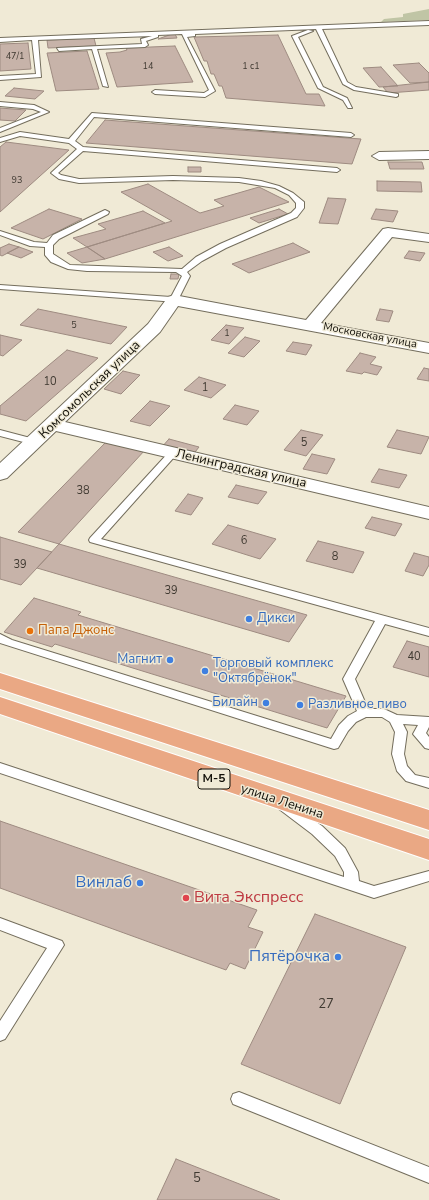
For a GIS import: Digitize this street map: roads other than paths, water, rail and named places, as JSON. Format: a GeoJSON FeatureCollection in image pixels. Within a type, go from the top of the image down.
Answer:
{"type":"FeatureCollection","features":[{"type":"Feature","properties":{"kind":"main road","name":"М-5"},"geometry":{"type":"LineString","coordinates":[[0,681],[429,820]]}},
{"type":"Feature","properties":{"kind":"main road","name":"улица Ленина"},"geometry":{"type":"LineString","coordinates":[[0,705],[429,850]]}},
{"type":"Feature","properties":{"kind":"street"},"geometry":{"type":"LineString","coordinates":[[379,156],[429,155]]}},
{"type":"Feature","properties":{"kind":"street"},"geometry":{"type":"LineString","coordinates":[[311,325],[388,232],[429,238]]}},
{"type":"Feature","properties":{"kind":"street","name":"Московская улица"},"geometry":{"type":"LineString","coordinates":[[174,300],[429,348]]}},
{"type":"Feature","properties":{"kind":"street","name":"Комсомольская улица"},"geometry":{"type":"LineString","coordinates":[[0,474],[154,328],[174,300]]}},
{"type":"Feature","properties":{"kind":"street","name":"Ленинградская улица"},"geometry":{"type":"LineString","coordinates":[[53,425],[429,513]]}},
{"type":"Feature","properties":{"kind":"lane"},"geometry":{"type":"LineString","coordinates":[[0,40],[429,23]]}},
{"type":"Feature","properties":{"kind":"lane"},"geometry":{"type":"LineString","coordinates":[[155,92],[205,95],[212,91],[184,35],[279,32],[295,36],[318,27]]}},
{"type":"Feature","properties":{"kind":"lane"},"geometry":{"type":"LineString","coordinates":[[318,27],[345,83],[354,88],[396,95]]}},
{"type":"Feature","properties":{"kind":"lane"},"geometry":{"type":"LineString","coordinates":[[59,49],[145,45],[143,40],[166,33]]}},
{"type":"Feature","properties":{"kind":"lane"},"geometry":{"type":"LineString","coordinates":[[295,36],[321,88],[345,99],[350,107]]}},
{"type":"Feature","properties":{"kind":"lane"},"geometry":{"type":"LineString","coordinates":[[0,78],[39,76],[34,39]]}},
{"type":"Feature","properties":{"kind":"lane"},"geometry":{"type":"LineString","coordinates":[[94,48],[106,86]]}},
{"type":"Feature","properties":{"kind":"lane"},"geometry":{"type":"LineString","coordinates":[[0,104],[34,107],[46,112],[0,130]]}},
{"type":"Feature","properties":{"kind":"lane"},"geometry":{"type":"LineString","coordinates":[[71,141],[92,115],[351,135]]}},
{"type":"Feature","properties":{"kind":"lane"},"geometry":{"type":"LineString","coordinates":[[0,140],[20,134],[71,141],[80,149],[337,170]]}},
{"type":"Feature","properties":{"kind":"lane"},"geometry":{"type":"LineString","coordinates":[[80,149],[54,173],[58,177],[79,181],[173,178],[261,183],[284,191],[300,202],[300,208],[294,215],[223,246],[198,259],[183,272]]}},
{"type":"Feature","properties":{"kind":"lane"},"geometry":{"type":"LineString","coordinates":[[105,212],[56,237],[49,245],[49,255],[54,260],[68,267],[87,269],[166,269],[183,272]]}},
{"type":"Feature","properties":{"kind":"lane"},"geometry":{"type":"LineString","coordinates":[[1,233],[33,244],[49,245]]}},
{"type":"Feature","properties":{"kind":"lane"},"geometry":{"type":"LineString","coordinates":[[0,287],[174,300],[186,276],[183,272]]}},
{"type":"Feature","properties":{"kind":"lane"},"geometry":{"type":"LineString","coordinates":[[0,433],[35,442]]}},
{"type":"Feature","properties":{"kind":"lane"},"geometry":{"type":"LineString","coordinates":[[172,453],[94,540],[429,632]]}},
{"type":"Feature","properties":{"kind":"lane"},"geometry":{"type":"LineString","coordinates":[[364,713],[349,679],[382,619]]}},
{"type":"Feature","properties":{"kind":"lane"},"geometry":{"type":"LineString","coordinates":[[0,638],[8,643],[334,745],[343,728],[352,719],[364,713],[384,713],[394,719],[427,721],[419,734],[429,745]]}},
{"type":"Feature","properties":{"kind":"lane"},"geometry":{"type":"LineString","coordinates":[[394,719],[401,732],[398,754],[401,768],[411,778],[429,783]]}},
{"type":"Feature","properties":{"kind":"lane"},"geometry":{"type":"LineString","coordinates":[[0,768],[374,892],[429,876]]}},
{"type":"Feature","properties":{"kind":"lane"},"geometry":{"type":"LineString","coordinates":[[272,798],[318,830],[340,852],[351,872],[352,885]]}},
{"type":"Feature","properties":{"kind":"lane"},"geometry":{"type":"LineString","coordinates":[[0,924],[57,945],[0,1034]]}},
{"type":"Feature","properties":{"kind":"lane"},"geometry":{"type":"LineString","coordinates":[[239,1099],[429,1175]]}},
{"type":"Feature","properties":{"kind":"place","name":"Дикси"},"geometry":{"type":"Point","coordinates":[249,619]}},
{"type":"Feature","properties":{"kind":"place","name":"Папа Джонс"},"geometry":{"type":"Point","coordinates":[30,631]}},
{"type":"Feature","properties":{"kind":"place","name":"Магнит"},"geometry":{"type":"Point","coordinates":[170,660]}},
{"type":"Feature","properties":{"kind":"place","name":"Торговый комплекс \"Октябрёнок\""},"geometry":{"type":"Point","coordinates":[205,671]}},
{"type":"Feature","properties":{"kind":"place","name":"Билайн"},"geometry":{"type":"Point","coordinates":[266,703]}},
{"type":"Feature","properties":{"kind":"place","name":"Разливное пиво"},"geometry":{"type":"Point","coordinates":[300,705]}},
{"type":"Feature","properties":{"kind":"place","name":"Винлаб"},"geometry":{"type":"Point","coordinates":[140,883]}},
{"type":"Feature","properties":{"kind":"place","name":"Вита Экспресс"},"geometry":{"type":"Point","coordinates":[186,898]}},
{"type":"Feature","properties":{"kind":"place","name":"Пятёрочка"},"geometry":{"type":"Point","coordinates":[338,957]}}]}
